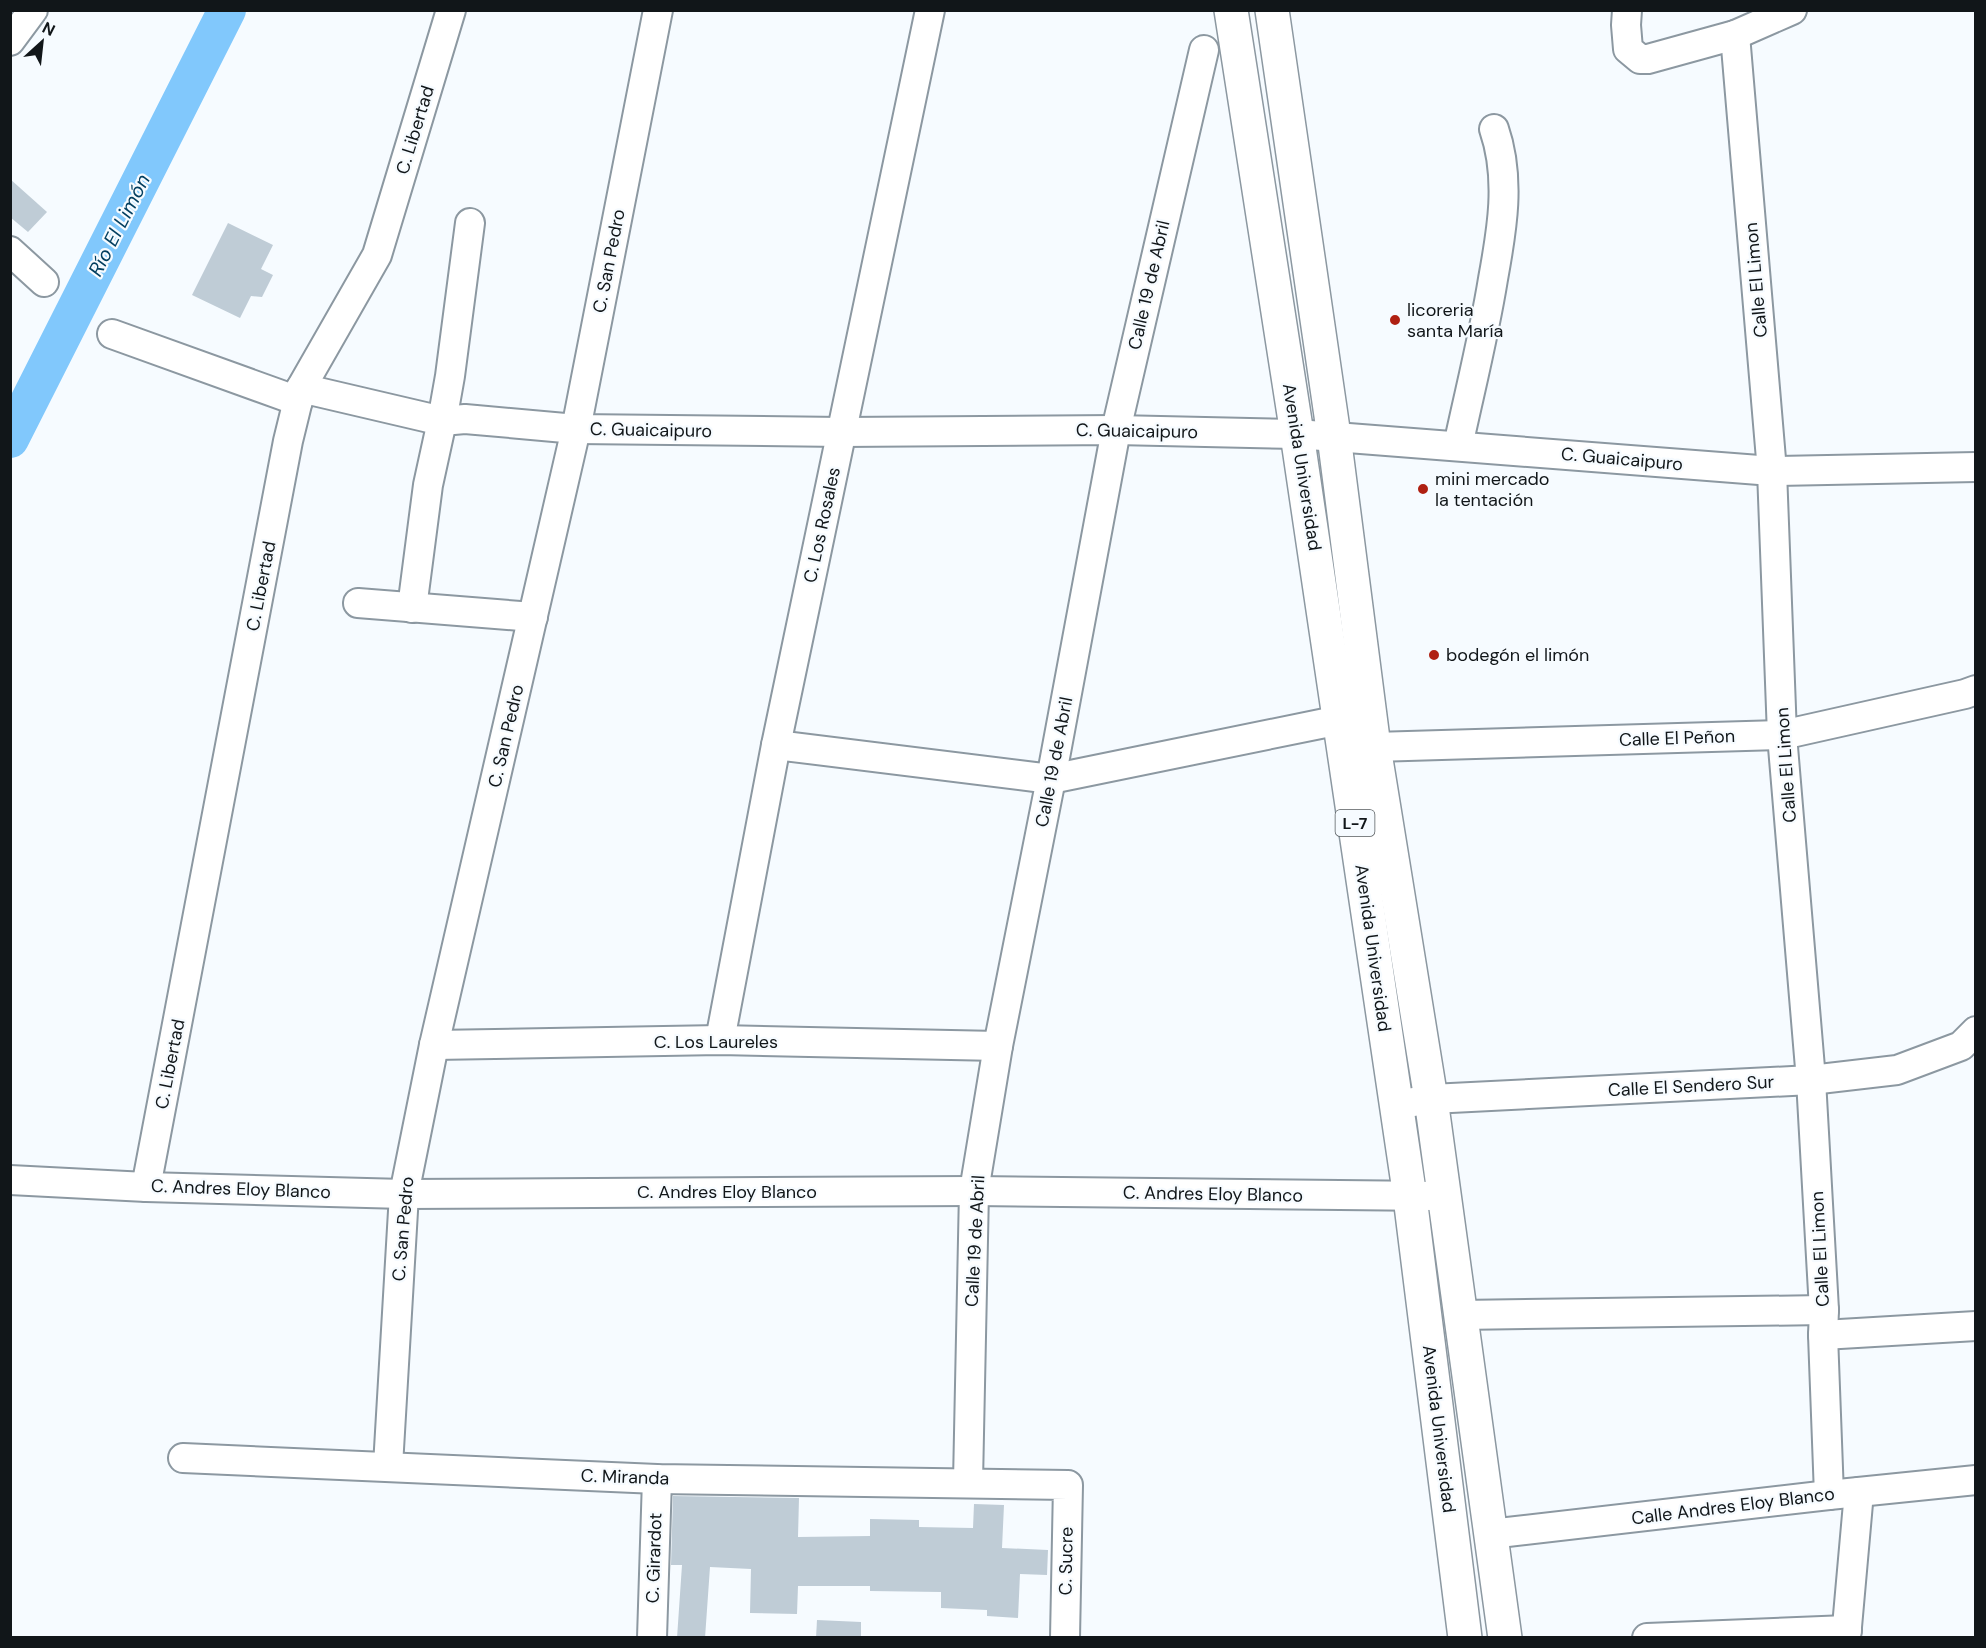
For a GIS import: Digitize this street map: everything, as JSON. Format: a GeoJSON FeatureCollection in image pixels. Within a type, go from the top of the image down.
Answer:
{"type":"FeatureCollection","features":[{"type":"Feature","properties":{"kind":"main road","name":"Avenida Universidad"},"geometry":{"type":"LineString","coordinates":[[1231,10],[1297,434],[1410,1197],[1465,1638]]}},
{"type":"Feature","properties":{"kind":"main road","name":"Avenida Universidad"},"geometry":{"type":"LineString","coordinates":[[1272,10],[1334,436],[1374,747],[1431,1099],[1505,1638]]}},
{"type":"Feature","properties":{"kind":"street"},"geometry":{"type":"LineString","coordinates":[[10,41],[33,10]]}},
{"type":"Feature","properties":{"kind":"street","name":"C. Libertad"},"geometry":{"type":"LineString","coordinates":[[147,1187],[299,395],[377,255],[451,10]]}},
{"type":"Feature","properties":{"kind":"street","name":"C. San Pedro"},"geometry":{"type":"LineString","coordinates":[[388,1466],[404,1194],[434,1045],[576,429],[658,10]]}},
{"type":"Feature","properties":{"kind":"street","name":"C. Los Rosales"},"geometry":{"type":"LineString","coordinates":[[720,1040],[776,745],[930,10]]}},
{"type":"Feature","properties":{"kind":"street"},"geometry":{"type":"LineString","coordinates":[[1627,10],[1628,49],[1640,59],[1659,57],[1735,35],[1792,10]]}},
{"type":"Feature","properties":{"kind":"street","name":"Calle El Limon"},"geometry":{"type":"LineString","coordinates":[[1735,35],[1772,471],[1782,735],[1811,1080],[1830,1494]]}},
{"type":"Feature","properties":{"kind":"street","name":"Calle 19 de Abril"},"geometry":{"type":"LineString","coordinates":[[968,1482],[974,1191],[998,1046],[1051,779],[1116,430],[1204,50]]}},
{"type":"Feature","properties":{"kind":"street"},"geometry":{"type":"LineString","coordinates":[[1458,446],[1481,345],[1500,240],[1504,175],[1494,129]]}},
{"type":"Feature","properties":{"kind":"street"},"geometry":{"type":"LineString","coordinates":[[412,608],[428,485],[450,376],[470,223]]}},
{"type":"Feature","properties":{"kind":"street"},"geometry":{"type":"LineString","coordinates":[[10,251],[44,282]]}},
{"type":"Feature","properties":{"kind":"street","name":"C. Guaicaipuro"},"geometry":{"type":"LineString","coordinates":[[112,334],[299,395],[442,421],[465,419],[576,429],[842,432],[1116,430],[1297,434],[1772,471],[1976,466]]}},
{"type":"Feature","properties":{"kind":"street"},"geometry":{"type":"LineString","coordinates":[[358,603],[533,617]]}},
{"type":"Feature","properties":{"kind":"street","name":"Calle El Peñon"},"geometry":{"type":"LineString","coordinates":[[1374,747],[1782,735],[1976,690]]}},
{"type":"Feature","properties":{"kind":"street"},"geometry":{"type":"LineString","coordinates":[[776,745],[1051,779],[1340,720]]}},
{"type":"Feature","properties":{"kind":"street","name":"Calle El Sendero Sur"},"geometry":{"type":"LineString","coordinates":[[1396,1105],[1431,1099],[1811,1080],[1897,1070],[1961,1046],[1976,1031]]}},
{"type":"Feature","properties":{"kind":"street","name":"C. Los Laureles"},"geometry":{"type":"LineString","coordinates":[[434,1045],[720,1040],[998,1046]]}},
{"type":"Feature","properties":{"kind":"street","name":"C. Andres Eloy Blanco"},"geometry":{"type":"LineString","coordinates":[[10,1180],[147,1187],[404,1194],[974,1191],[1410,1197],[1444,1195]]}},
{"type":"Feature","properties":{"kind":"street"},"geometry":{"type":"LineString","coordinates":[[1460,1315],[1976,1326]]}},
{"type":"Feature","properties":{"kind":"street","name":"C. Miranda"},"geometry":{"type":"LineString","coordinates":[[183,1458],[657,1479],[1068,1485]]}},
{"type":"Feature","properties":{"kind":"street","name":"C. Girardot"},"geometry":{"type":"LineString","coordinates":[[652,1638],[657,1479]]}},
{"type":"Feature","properties":{"kind":"street","name":"Calle Andres Eloy Blanco"},"geometry":{"type":"LineString","coordinates":[[1490,1534],[1830,1494],[1976,1480]]}},
{"type":"Feature","properties":{"kind":"street","name":"C. Sucre"},"geometry":{"type":"LineString","coordinates":[[1065,1638],[1068,1485]]}},
{"type":"Feature","properties":{"kind":"street"},"geometry":{"type":"LineString","coordinates":[[1647,1638],[1847,1634],[1858,1492]]}},
{"type":"Feature","properties":{"kind":"building"},"geometry":{"type":"Polygon","coordinates":[[[10,179],[47,212],[28,232],[10,217],[10,179]]]}},
{"type":"Feature","properties":{"kind":"building"},"geometry":{"type":"Polygon","coordinates":[[[228,223],[273,245],[261,269],[273,275],[262,297],[251,296],[240,318],[192,295],[228,223]]]}},
{"type":"Feature","properties":{"kind":"building"},"geometry":{"type":"Polygon","coordinates":[[[673,1496],[799,1498],[798,1537],[870,1536],[870,1519],[919,1520],[919,1527],[973,1528],[974,1504],[1004,1505],[1002,1548],[1048,1550],[1047,1575],[1020,1574],[1018,1618],[987,1616],[987,1610],[941,1608],[941,1592],[870,1591],[870,1586],[798,1586],[797,1614],[750,1613],[751,1569],[710,1567],[705,1638],[677,1638],[682,1565],[671,1565],[673,1496]]]}},
{"type":"Feature","properties":{"kind":"building"},"geometry":{"type":"Polygon","coordinates":[[[817,1620],[861,1622],[861,1638],[816,1638],[817,1620]]]}},
{"type":"Feature","properties":{"kind":"waterway","name":"Río El Limón"},"geometry":{"type":"LineString","coordinates":[[10,439],[227,10]]}},
{"type":"Feature","properties":{"kind":"place","name":"licoreria santa María"},"geometry":{"type":"Point","coordinates":[1395,320]}},
{"type":"Feature","properties":{"kind":"place","name":"mini mercado la tentación"},"geometry":{"type":"Point","coordinates":[1423,489]}},
{"type":"Feature","properties":{"kind":"place","name":"bodegón el limón"},"geometry":{"type":"Point","coordinates":[1434,655]}}]}
